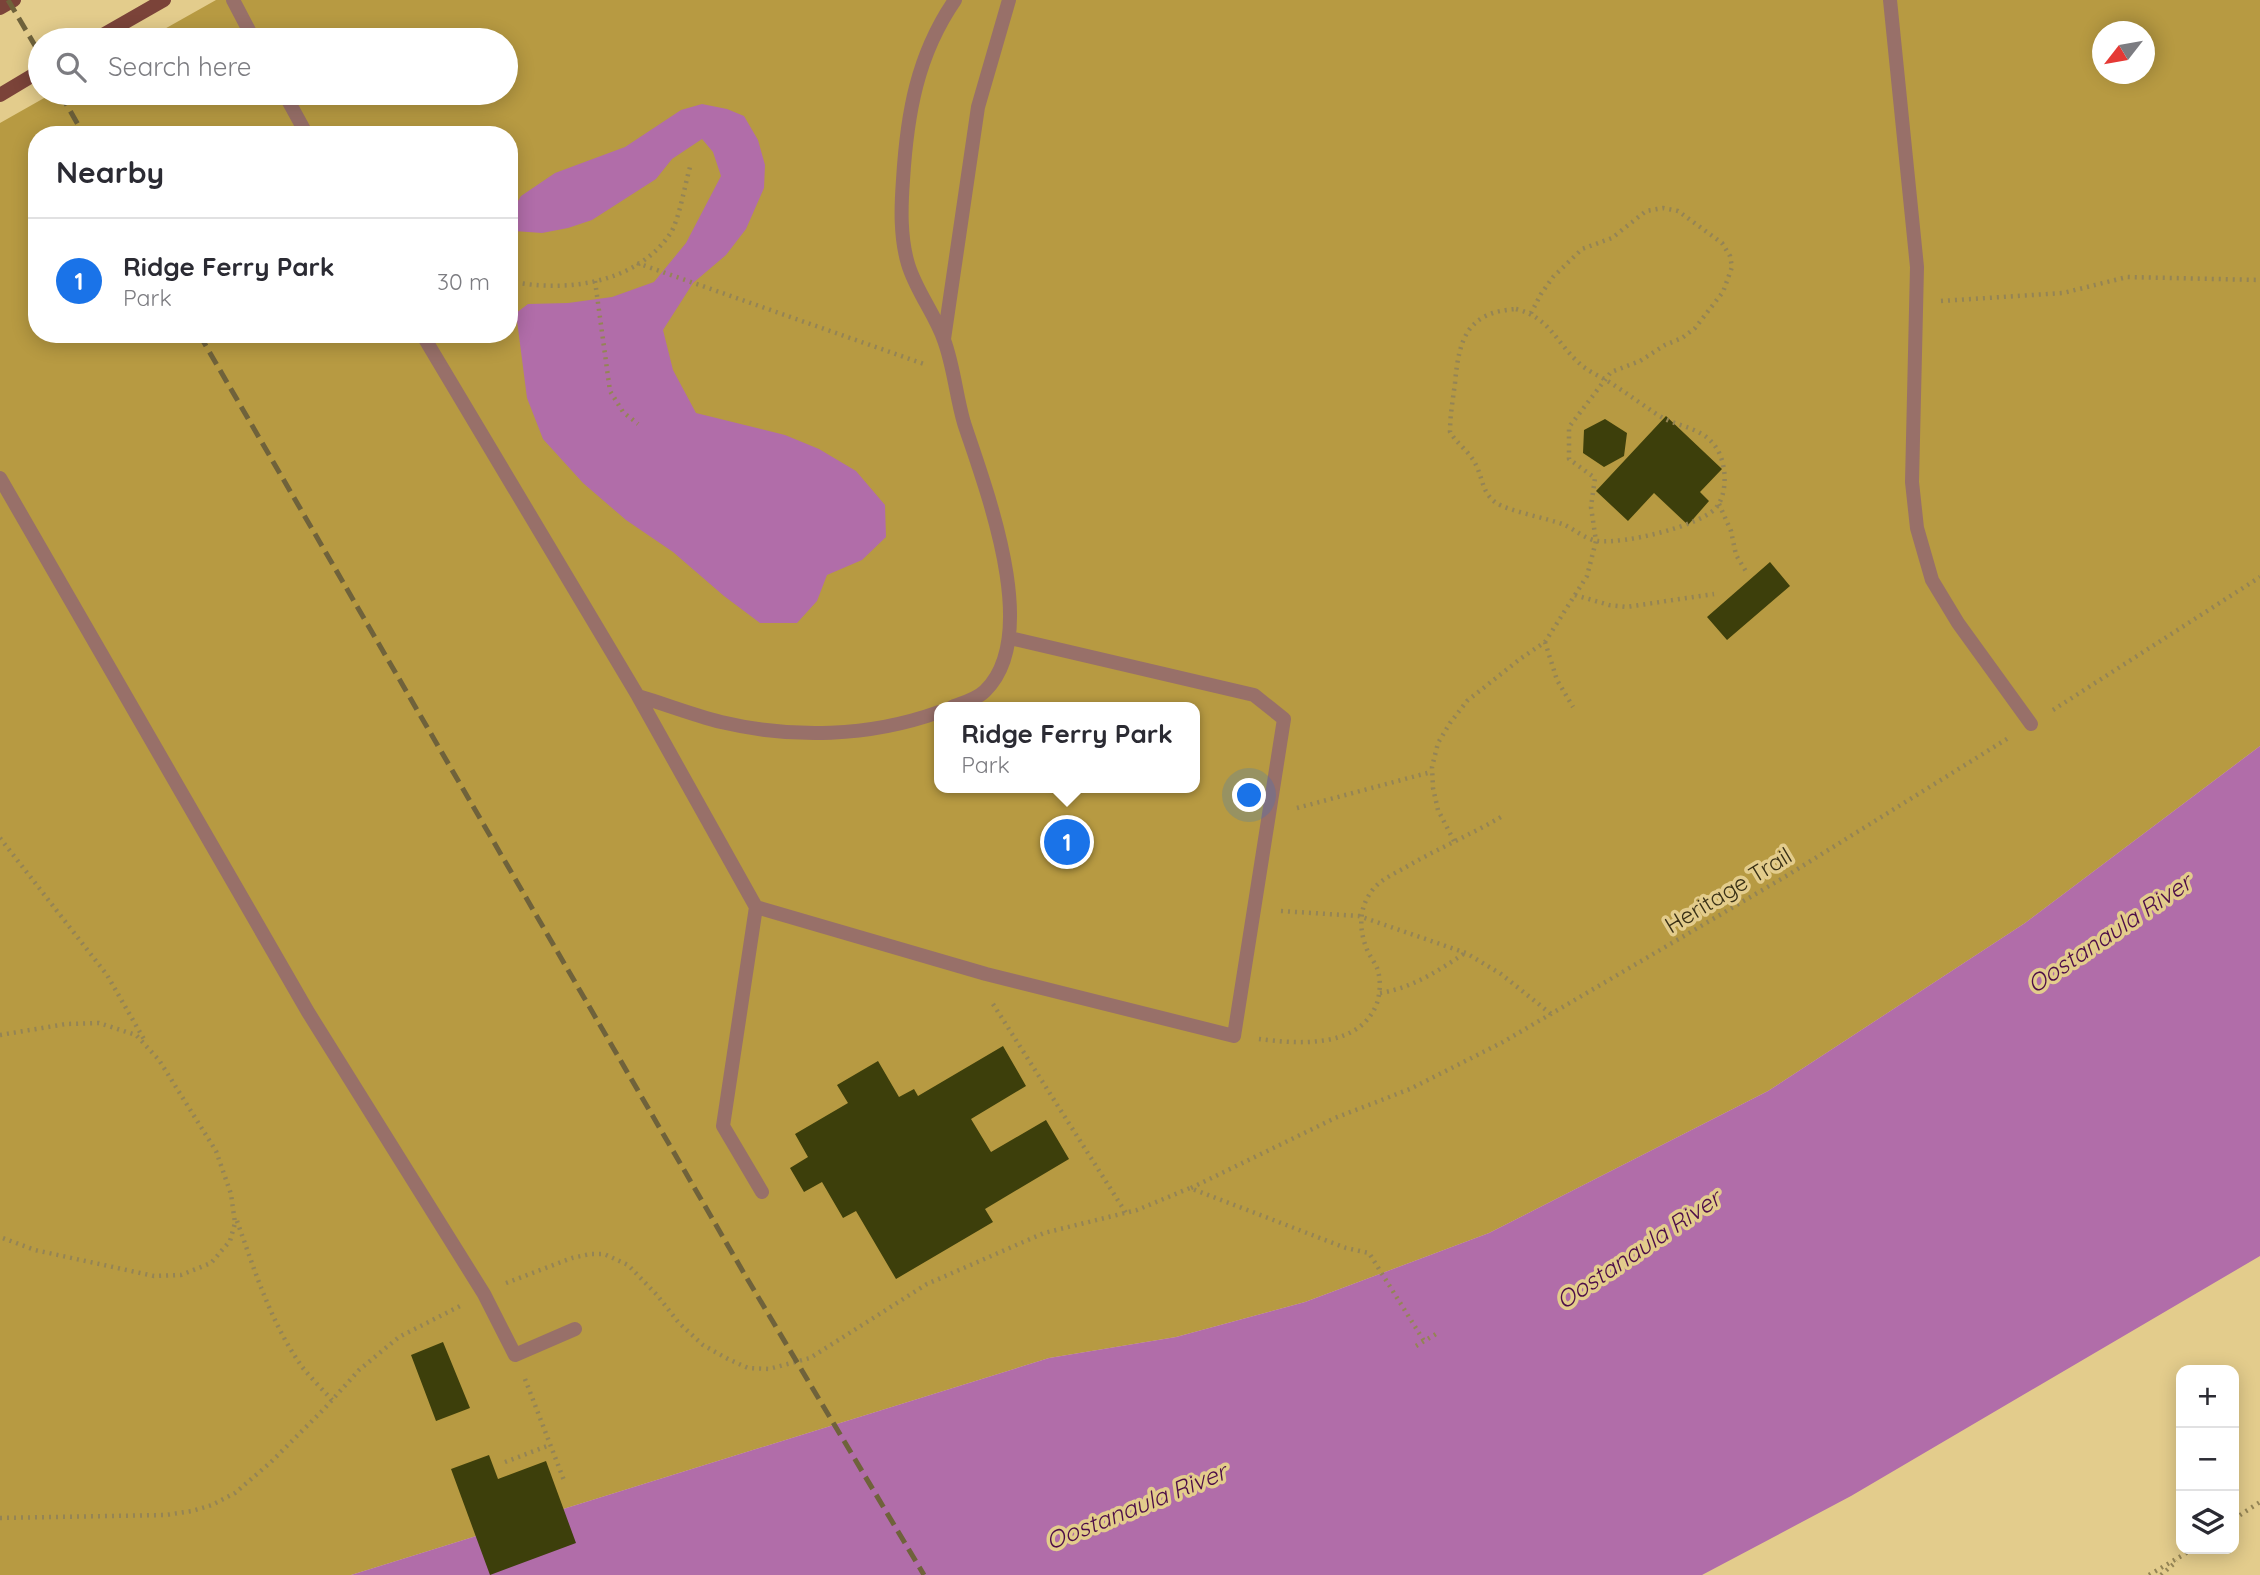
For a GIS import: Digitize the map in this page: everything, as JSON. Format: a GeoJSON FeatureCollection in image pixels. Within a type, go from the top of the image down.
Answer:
{"type":"FeatureCollection","features":[{"type":"Feature","properties":{"kind":"main road"},"geometry":{"type":"LineString","coordinates":[[0,8],[14,0]]}},
{"type":"Feature","properties":{"kind":"main road"},"geometry":{"type":"LineString","coordinates":[[115,28],[164,0]]}},
{"type":"Feature","properties":{"kind":"main road"},"geometry":{"type":"LineString","coordinates":[[0,95],[28,78]]}},
{"type":"Feature","properties":{"kind":"lane"},"geometry":{"type":"LineString","coordinates":[[233,0],[248,28]]}},
{"type":"Feature","properties":{"kind":"lane"},"geometry":{"type":"LineString","coordinates":[[955,0],[939,23],[916,80],[906,133],[901,212],[908,263],[925,304],[944,339],[962,416],[989,502],[1008,578],[1010,638],[1000,668],[986,691],[968,702]]}},
{"type":"Feature","properties":{"kind":"lane"},"geometry":{"type":"LineString","coordinates":[[944,339],[978,107],[1009,0]]}},
{"type":"Feature","properties":{"kind":"lane"},"geometry":{"type":"LineString","coordinates":[[1890,0],[1917,267],[1912,482],[1917,528],[1932,580],[1958,623],[2031,724]]}},
{"type":"Feature","properties":{"kind":"lane"},"geometry":{"type":"LineString","coordinates":[[291,105],[302,126]]}},
{"type":"Feature","properties":{"kind":"lane"},"geometry":{"type":"LineString","coordinates":[[427,343],[638,696],[756,907],[723,1126],[762,1192]]}},
{"type":"Feature","properties":{"kind":"lane"},"geometry":{"type":"LineString","coordinates":[[0,478],[308,1012],[484,1294],[515,1355],[575,1329]]}},
{"type":"Feature","properties":{"kind":"lane"},"geometry":{"type":"LineString","coordinates":[[756,907],[972,970],[1234,1035],[1284,719],[1254,695],[1010,638]]}},
{"type":"Feature","properties":{"kind":"lane"},"geometry":{"type":"LineString","coordinates":[[638,696],[720,722],[773,731],[851,732],[934,714]]}},
{"type":"Feature","properties":{"kind":"path"},"geometry":{"type":"LineString","coordinates":[[518,283],[563,287],[595,281],[624,271],[654,253],[671,232],[690,167]]}},
{"type":"Feature","properties":{"kind":"path"},"geometry":{"type":"LineString","coordinates":[[1454,841],[1438,810],[1431,772],[1438,743],[1467,701],[1545,642],[1587,576],[1596,541],[1591,508],[1595,478],[1569,459],[1569,427],[1611,372],[1640,361],[1695,328],[1729,280],[1732,267],[1730,256],[1722,243],[1678,211],[1663,208],[1646,211],[1612,237],[1582,249],[1553,277],[1531,313]]}},
{"type":"Feature","properties":{"kind":"path"},"geometry":{"type":"LineString","coordinates":[[637,263],[953,374]]}},
{"type":"Feature","properties":{"kind":"path"},"geometry":{"type":"LineString","coordinates":[[1917,303],[2063,293],[2127,277],[2260,280]]}},
{"type":"Feature","properties":{"kind":"path"},"geometry":{"type":"LineString","coordinates":[[595,281],[610,391],[623,412],[638,424]]}},
{"type":"Feature","properties":{"kind":"path"},"geometry":{"type":"LineString","coordinates":[[1516,309],[1531,313],[1543,321],[1581,365],[1637,398],[1661,417],[1704,435],[1717,449],[1723,467],[1723,496],[1719,504],[1706,515],[1674,528],[1641,537],[1596,541],[1553,521],[1497,504],[1485,493],[1476,464],[1450,432],[1456,361],[1464,336],[1478,320],[1493,311],[1516,309]]}},
{"type":"Feature","properties":{"kind":"path"},"geometry":{"type":"LineString","coordinates":[[1719,504],[1731,531],[1736,555],[1747,573]]}},
{"type":"Feature","properties":{"kind":"path","name":"Heritage Trail"},"geometry":{"type":"LineString","coordinates":[[0,1518],[166,1515],[212,1505],[235,1493],[271,1462],[359,1370],[399,1337],[520,1276],[590,1254],[604,1254],[628,1265],[657,1295],[679,1324],[703,1345],[728,1360],[748,1368],[769,1369],[810,1358],[927,1284],[1044,1233],[1126,1213],[1190,1188],[1335,1118],[1410,1089],[1503,1042],[1788,875],[2260,577]]}},
{"type":"Feature","properties":{"kind":"path"},"geometry":{"type":"LineString","coordinates":[[1575,595],[1626,607],[1714,594]]}},
{"type":"Feature","properties":{"kind":"path"},"geometry":{"type":"LineString","coordinates":[[1545,642],[1558,680],[1573,707]]}},
{"type":"Feature","properties":{"kind":"path"},"geometry":{"type":"LineString","coordinates":[[1269,815],[1431,772]]}},
{"type":"Feature","properties":{"kind":"path"},"geometry":{"type":"LineString","coordinates":[[1234,1035],[1281,1042],[1311,1042],[1336,1038],[1359,1029],[1374,1012],[1380,993],[1378,971],[1366,947],[1361,925],[1362,908],[1373,889],[1385,879],[1501,817]]}},
{"type":"Feature","properties":{"kind":"path"},"geometry":{"type":"LineString","coordinates":[[0,838],[107,975],[151,1051],[216,1151],[231,1194],[235,1223],[230,1241],[211,1264],[181,1275],[154,1276],[35,1250],[0,1237]]}},
{"type":"Feature","properties":{"kind":"path"},"geometry":{"type":"LineString","coordinates":[[1254,909],[1359,916],[1466,953],[1500,974],[1551,1014]]}},
{"type":"Feature","properties":{"kind":"path"},"geometry":{"type":"LineString","coordinates":[[1380,993],[1397,991],[1432,975],[1466,953]]}},
{"type":"Feature","properties":{"kind":"path"},"geometry":{"type":"LineString","coordinates":[[972,970],[1126,1213]]}},
{"type":"Feature","properties":{"kind":"path"},"geometry":{"type":"LineString","coordinates":[[0,1035],[66,1024],[99,1023],[136,1035],[151,1051]]}},
{"type":"Feature","properties":{"kind":"path"},"geometry":{"type":"LineString","coordinates":[[1190,1188],[1346,1248],[1368,1253],[1424,1341]]}},
{"type":"Feature","properties":{"kind":"path"},"geometry":{"type":"LineString","coordinates":[[233,1210],[267,1304],[304,1368],[332,1400]]}},
{"type":"Feature","properties":{"kind":"path"},"geometry":{"type":"LineString","coordinates":[[1416,1346],[1436,1334]]}},
{"type":"Feature","properties":{"kind":"path"},"geometry":{"type":"LineString","coordinates":[[515,1355],[565,1483]]}},
{"type":"Feature","properties":{"kind":"path"},"geometry":{"type":"LineString","coordinates":[[505,1462],[550,1445]]}},
{"type":"Feature","properties":{"kind":"path"},"geometry":{"type":"LineString","coordinates":[[2239,1516],[2260,1502]]}},
{"type":"Feature","properties":{"kind":"path"},"geometry":{"type":"LineString","coordinates":[[2149,1575],[2183,1554]]}},
{"type":"Feature","properties":{"kind":"path"},"geometry":{"type":"LineString","coordinates":[[2161,1575],[2185,1554]]}},
{"type":"Feature","properties":{"kind":"shaded area"},"geometry":{"type":"Polygon","coordinates":[[[216,0],[2260,0],[2260,746],[2025,923],[1768,1091],[1489,1233],[1305,1302],[1176,1337],[1049,1358],[351,1575],[0,1575],[0,123],[32,105],[518,105],[518,28],[166,28],[216,0]]]}},
{"type":"Feature","properties":{"kind":"water"},"geometry":{"type":"Polygon","coordinates":[[[702,104],[744,116],[758,140],[765,165],[764,188],[746,229],[726,255],[693,283],[663,330],[673,370],[696,413],[785,435],[819,449],[856,471],[885,505],[886,537],[862,560],[827,575],[817,601],[797,623],[760,623],[673,552],[626,520],[583,483],[543,439],[527,398],[518,312],[528,304],[568,303],[612,297],[654,282],[686,243],[721,176],[713,152],[702,139],[672,159],[656,179],[592,220],[542,233],[518,231],[518,201],[521,196],[555,173],[625,147],[681,110],[702,104]]]}},
{"type":"Feature","properties":{"kind":"water","name":"Oostanaula River"},"geometry":{"type":"Polygon","coordinates":[[[2260,746],[2260,1256],[1851,1496],[1702,1575],[351,1575],[1049,1358],[1176,1337],[1305,1302],[1489,1233],[1768,1091],[2025,923],[2260,746]]]}},
{"type":"Feature","properties":{"kind":"building"},"geometry":{"type":"Polygon","coordinates":[[[1666,416],[1722,469],[1700,492],[1709,501],[1688,525],[1654,493],[1628,521],[1596,491],[1666,416]]]}},
{"type":"Feature","properties":{"kind":"building"},"geometry":{"type":"Polygon","coordinates":[[[1605,419],[1627,433],[1624,456],[1604,467],[1583,453],[1584,430],[1605,419]]]}},
{"type":"Feature","properties":{"kind":"building"},"geometry":{"type":"Polygon","coordinates":[[[1770,562],[1790,586],[1727,640],[1707,617],[1770,562]]]}},
{"type":"Feature","properties":{"kind":"building"},"geometry":{"type":"Polygon","coordinates":[[[1003,1046],[1026,1086],[971,1119],[991,1152],[1046,1120],[1069,1159],[985,1209],[993,1222],[896,1279],[856,1211],[843,1218],[822,1182],[804,1192],[790,1168],[808,1157],[795,1134],[848,1103],[837,1085],[878,1061],[899,1097],[914,1089],[918,1096],[1003,1046]]]}},
{"type":"Feature","properties":{"kind":"building"},"geometry":{"type":"Polygon","coordinates":[[[443,1342],[470,1408],[436,1421],[411,1355],[443,1342]]]}},
{"type":"Feature","properties":{"kind":"building"},"geometry":{"type":"Polygon","coordinates":[[[489,1455],[498,1479],[546,1461],[576,1543],[490,1575],[451,1469],[489,1455]]]}},
{"type":"Feature","properties":{"kind":"railway"},"geometry":{"type":"LineString","coordinates":[[8,0],[28,34]]}},
{"type":"Feature","properties":{"kind":"railway"},"geometry":{"type":"LineString","coordinates":[[67,105],[79,126]]}},
{"type":"Feature","properties":{"kind":"railway"},"geometry":{"type":"LineString","coordinates":[[204,343],[745,1275],[924,1575]]}},
{"type":"Feature","properties":{"kind":"place","name":"Ridge Ferry Park"},"geometry":{"type":"Point","coordinates":[1067,842]}}]}
